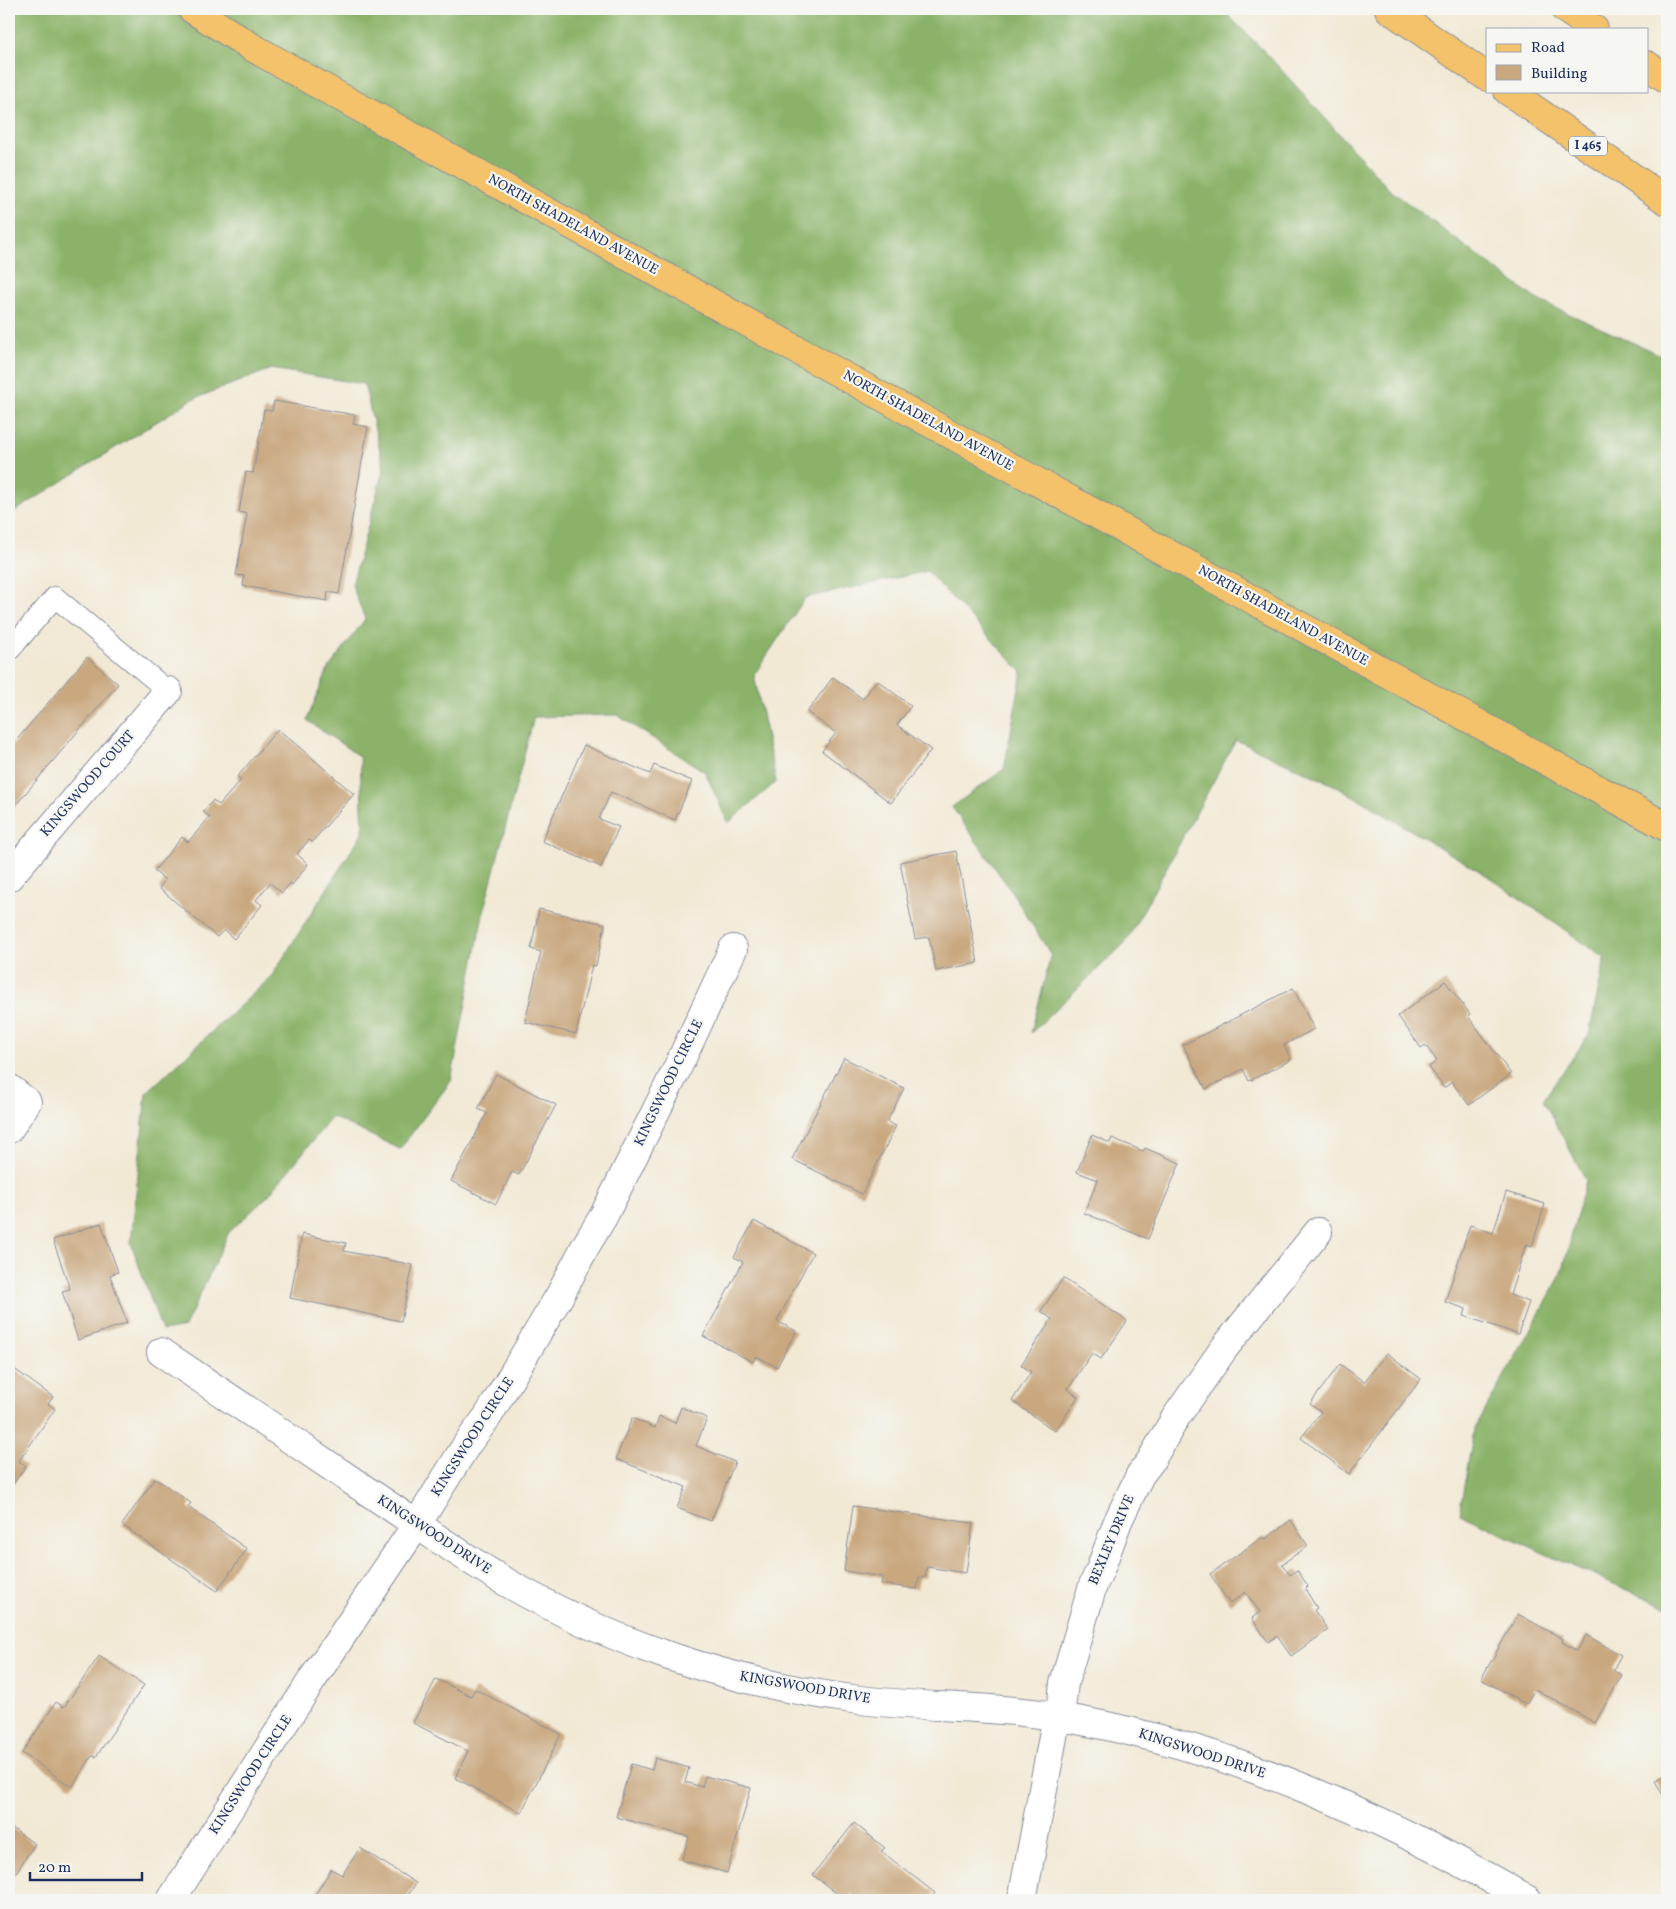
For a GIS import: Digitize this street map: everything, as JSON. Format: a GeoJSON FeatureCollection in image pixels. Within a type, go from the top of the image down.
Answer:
{"type":"FeatureCollection","features":[{"type":"Feature","properties":{"kind":"main road","name":"NORTH SHADELAND AVENUE"},"geometry":{"type":"LineString","coordinates":[[192,9],[250,46],[344,99],[817,361],[1667,827]]}},
{"type":"Feature","properties":{"kind":"main road"},"geometry":{"type":"LineString","coordinates":[[1389,9],[1486,76]]}},
{"type":"Feature","properties":{"kind":"main road"},"geometry":{"type":"LineString","coordinates":[[1565,9],[1593,28]]}},
{"type":"Feature","properties":{"kind":"main road"},"geometry":{"type":"LineString","coordinates":[[1648,66],[1667,79]]}},
{"type":"Feature","properties":{"kind":"main road","name":"I 465"},"geometry":{"type":"LineString","coordinates":[[1509,92],[1667,201]]}},
{"type":"Feature","properties":{"kind":"street","name":"KINGSWOOD COURT"},"geometry":{"type":"LineString","coordinates":[[11,869],[168,691]]}},
{"type":"Feature","properties":{"kind":"street","name":"KINGSWOOD CIRCLE"},"geometry":{"type":"LineString","coordinates":[[171,1900],[312,1680],[417,1524],[467,1444],[488,1416],[603,1217],[733,949]]}},
{"type":"Feature","properties":{"kind":"street"},"geometry":{"type":"LineString","coordinates":[[9,1088],[27,1102],[9,1129]]}},
{"type":"Feature","properties":{"kind":"street","name":"BEXLEY DRIVE"},"geometry":{"type":"LineString","coordinates":[[1022,1900],[1064,1683],[1093,1585],[1118,1521],[1140,1475],[1150,1462],[1176,1417],[1225,1347],[1318,1232]]}},
{"type":"Feature","properties":{"kind":"street","name":"KINGSWOOD DRIVE"},"geometry":{"type":"LineString","coordinates":[[161,1352],[499,1578],[559,1610],[637,1644],[701,1666],[767,1684],[853,1699],[997,1709],[1057,1716],[1136,1732],[1212,1754],[1360,1813],[1424,1843],[1528,1900]]}},
{"type":"Feature","properties":{"kind":"lane"},"geometry":{"type":"LineString","coordinates":[[9,651],[55,597],[168,691]]}},
{"type":"Feature","properties":{"kind":"green space"},"geometry":{"type":"Polygon","coordinates":[[[9,9],[1222,9],[1267,54],[1390,190],[1536,299],[1667,358],[1667,1607],[1459,1514],[1474,1430],[1562,1273],[1586,1180],[1543,1100],[1589,1035],[1605,958],[1486,875],[1340,788],[1236,740],[1126,942],[1031,1033],[1051,955],[1010,889],[952,807],[1004,769],[1022,672],[927,571],[805,598],[754,675],[776,782],[728,823],[705,772],[617,715],[534,717],[484,909],[451,1081],[400,1149],[332,1117],[267,1197],[229,1232],[185,1327],[162,1331],[131,1243],[146,1093],[271,977],[363,832],[360,757],[307,720],[328,669],[365,619],[352,585],[384,467],[364,384],[271,369],[191,400],[9,515],[9,9]]]}},
{"type":"Feature","properties":{"kind":"building"},"geometry":{"type":"Polygon","coordinates":[[[274,401],[355,415],[353,424],[368,427],[339,594],[328,592],[327,601],[243,586],[244,576],[236,575],[247,514],[239,512],[246,472],[253,473],[264,410],[272,411],[274,401]]]}},
{"type":"Feature","properties":{"kind":"building"},"geometry":{"type":"Polygon","coordinates":[[[87,657],[118,684],[9,813],[9,749],[87,657]]]}},
{"type":"Feature","properties":{"kind":"building"},"geometry":{"type":"Polygon","coordinates":[[[833,677],[863,699],[877,680],[911,706],[897,725],[931,750],[891,803],[822,751],[836,733],[807,712],[833,677]]]}},
{"type":"Feature","properties":{"kind":"building"},"geometry":{"type":"Polygon","coordinates":[[[278,729],[354,794],[312,842],[309,840],[297,854],[308,864],[292,885],[290,883],[282,893],[270,883],[256,900],[262,905],[234,939],[224,930],[217,937],[159,888],[165,880],[154,871],[182,837],[188,842],[210,817],[203,812],[213,800],[219,805],[241,780],[237,777],[278,729]]]}},
{"type":"Feature","properties":{"kind":"building"},"geometry":{"type":"Polygon","coordinates":[[[584,745],[650,774],[654,765],[692,781],[675,820],[611,792],[599,819],[619,827],[601,867],[542,841],[584,745]]]}},
{"type":"Feature","properties":{"kind":"building"},"geometry":{"type":"Polygon","coordinates":[[[956,851],[978,963],[936,971],[929,937],[915,939],[900,862],[956,851]]]}},
{"type":"Feature","properties":{"kind":"building"},"geometry":{"type":"Polygon","coordinates":[[[539,909],[605,924],[596,966],[592,965],[576,1034],[525,1022],[541,952],[531,949],[539,909]]]}},
{"type":"Feature","properties":{"kind":"building"},"geometry":{"type":"Polygon","coordinates":[[[1445,981],[1511,1074],[1469,1105],[1452,1082],[1444,1088],[1429,1067],[1437,1061],[1425,1045],[1421,1048],[1398,1016],[1445,981]]]}},
{"type":"Feature","properties":{"kind":"building"},"geometry":{"type":"Polygon","coordinates":[[[1293,988],[1314,1029],[1284,1045],[1291,1060],[1249,1081],[1243,1069],[1206,1089],[1183,1045],[1293,988]]]}},
{"type":"Feature","properties":{"kind":"building"},"geometry":{"type":"Polygon","coordinates":[[[844,1058],[904,1088],[887,1122],[896,1126],[862,1194],[792,1159],[844,1058]]]}},
{"type":"Feature","properties":{"kind":"building"},"geometry":{"type":"Polygon","coordinates":[[[496,1074],[556,1105],[519,1175],[512,1172],[496,1204],[451,1181],[487,1113],[478,1109],[496,1074]]]}},
{"type":"Feature","properties":{"kind":"building"},"geometry":{"type":"Polygon","coordinates":[[[1092,1135],[1110,1143],[1112,1138],[1143,1151],[1145,1148],[1180,1163],[1148,1239],[1084,1213],[1098,1180],[1077,1172],[1092,1135]]]}},
{"type":"Feature","properties":{"kind":"building"},"geometry":{"type":"Polygon","coordinates":[[[1506,1192],[1545,1204],[1532,1246],[1526,1244],[1510,1295],[1529,1302],[1518,1334],[1464,1316],[1466,1309],[1445,1302],[1470,1225],[1493,1233],[1506,1192]]]}},
{"type":"Feature","properties":{"kind":"building"},"geometry":{"type":"Polygon","coordinates":[[[754,1221],[813,1253],[777,1321],[796,1331],[777,1367],[756,1356],[753,1362],[703,1336],[743,1262],[734,1257],[754,1221]]]}},
{"type":"Feature","properties":{"kind":"building"},"geometry":{"type":"Polygon","coordinates":[[[101,1223],[118,1272],[110,1275],[127,1323],[78,1340],[62,1291],[70,1289],[53,1240],[101,1223]]]}},
{"type":"Feature","properties":{"kind":"building"},"geometry":{"type":"Polygon","coordinates":[[[302,1234],[346,1243],[344,1251],[413,1265],[401,1321],[290,1298],[302,1234]]]}},
{"type":"Feature","properties":{"kind":"building"},"geometry":{"type":"Polygon","coordinates":[[[1063,1278],[1127,1321],[1101,1359],[1092,1353],[1068,1389],[1078,1397],[1055,1431],[1012,1401],[1031,1372],[1021,1365],[1052,1319],[1041,1311],[1063,1278]]]}},
{"type":"Feature","properties":{"kind":"building"},"geometry":{"type":"Polygon","coordinates":[[[1387,1353],[1421,1379],[1349,1474],[1301,1438],[1321,1412],[1310,1404],[1340,1364],[1364,1382],[1387,1353]]]}},
{"type":"Feature","properties":{"kind":"building"},"geometry":{"type":"Polygon","coordinates":[[[9,1365],[53,1397],[48,1404],[55,1409],[19,1461],[26,1466],[9,1490],[9,1365]]]}},
{"type":"Feature","properties":{"kind":"building"},"geometry":{"type":"Polygon","coordinates":[[[681,1407],[707,1418],[696,1446],[735,1462],[711,1521],[677,1508],[686,1487],[616,1459],[632,1418],[655,1428],[659,1416],[675,1423],[681,1407]]]}},
{"type":"Feature","properties":{"kind":"building"},"geometry":{"type":"Polygon","coordinates":[[[155,1478],[191,1503],[188,1507],[247,1549],[217,1591],[122,1525],[155,1478]]]}},
{"type":"Feature","properties":{"kind":"building"},"geometry":{"type":"Polygon","coordinates":[[[853,1506],[973,1523],[966,1573],[927,1567],[925,1578],[919,1577],[917,1589],[881,1584],[882,1577],[844,1571],[853,1506]]]}},
{"type":"Feature","properties":{"kind":"building"},"geometry":{"type":"Polygon","coordinates":[[[1291,1520],[1308,1546],[1282,1564],[1290,1575],[1297,1570],[1308,1586],[1305,1589],[1317,1608],[1314,1610],[1328,1630],[1291,1656],[1277,1636],[1268,1642],[1252,1618],[1260,1612],[1245,1592],[1230,1604],[1210,1574],[1291,1520]]]}},
{"type":"Feature","properties":{"kind":"building"},"geometry":{"type":"Polygon","coordinates":[[[1518,1614],[1563,1639],[1562,1642],[1577,1651],[1586,1635],[1621,1655],[1613,1670],[1622,1675],[1595,1723],[1535,1689],[1526,1704],[1481,1679],[1518,1614]]]}},
{"type":"Feature","properties":{"kind":"building"},"geometry":{"type":"Polygon","coordinates":[[[99,1656],[144,1685],[96,1757],[92,1756],[72,1787],[22,1753],[56,1702],[64,1707],[99,1656]]]}},
{"type":"Feature","properties":{"kind":"building"},"geometry":{"type":"Polygon","coordinates":[[[436,1679],[471,1696],[475,1689],[561,1734],[521,1813],[455,1778],[468,1751],[413,1723],[436,1679]]]}},
{"type":"Feature","properties":{"kind":"building"},"geometry":{"type":"Polygon","coordinates":[[[655,1758],[689,1768],[685,1782],[702,1787],[705,1776],[751,1788],[727,1873],[682,1860],[689,1837],[616,1817],[631,1764],[652,1770],[655,1758]]]}},
{"type":"Feature","properties":{"kind":"building"},"geometry":{"type":"Polygon","coordinates":[[[1667,1774],[1667,1802],[1655,1781],[1667,1774]]]}},
{"type":"Feature","properties":{"kind":"building"},"geometry":{"type":"Polygon","coordinates":[[[854,1823],[885,1848],[881,1851],[935,1893],[929,1900],[860,1900],[852,1894],[845,1900],[813,1875],[854,1823]]]}},
{"type":"Feature","properties":{"kind":"building"},"geometry":{"type":"Polygon","coordinates":[[[9,1826],[35,1844],[9,1883],[9,1826]]]}},
{"type":"Feature","properties":{"kind":"building"},"geometry":{"type":"Polygon","coordinates":[[[360,1848],[416,1883],[405,1900],[312,1900],[331,1869],[342,1875],[360,1848]]]}}]}
